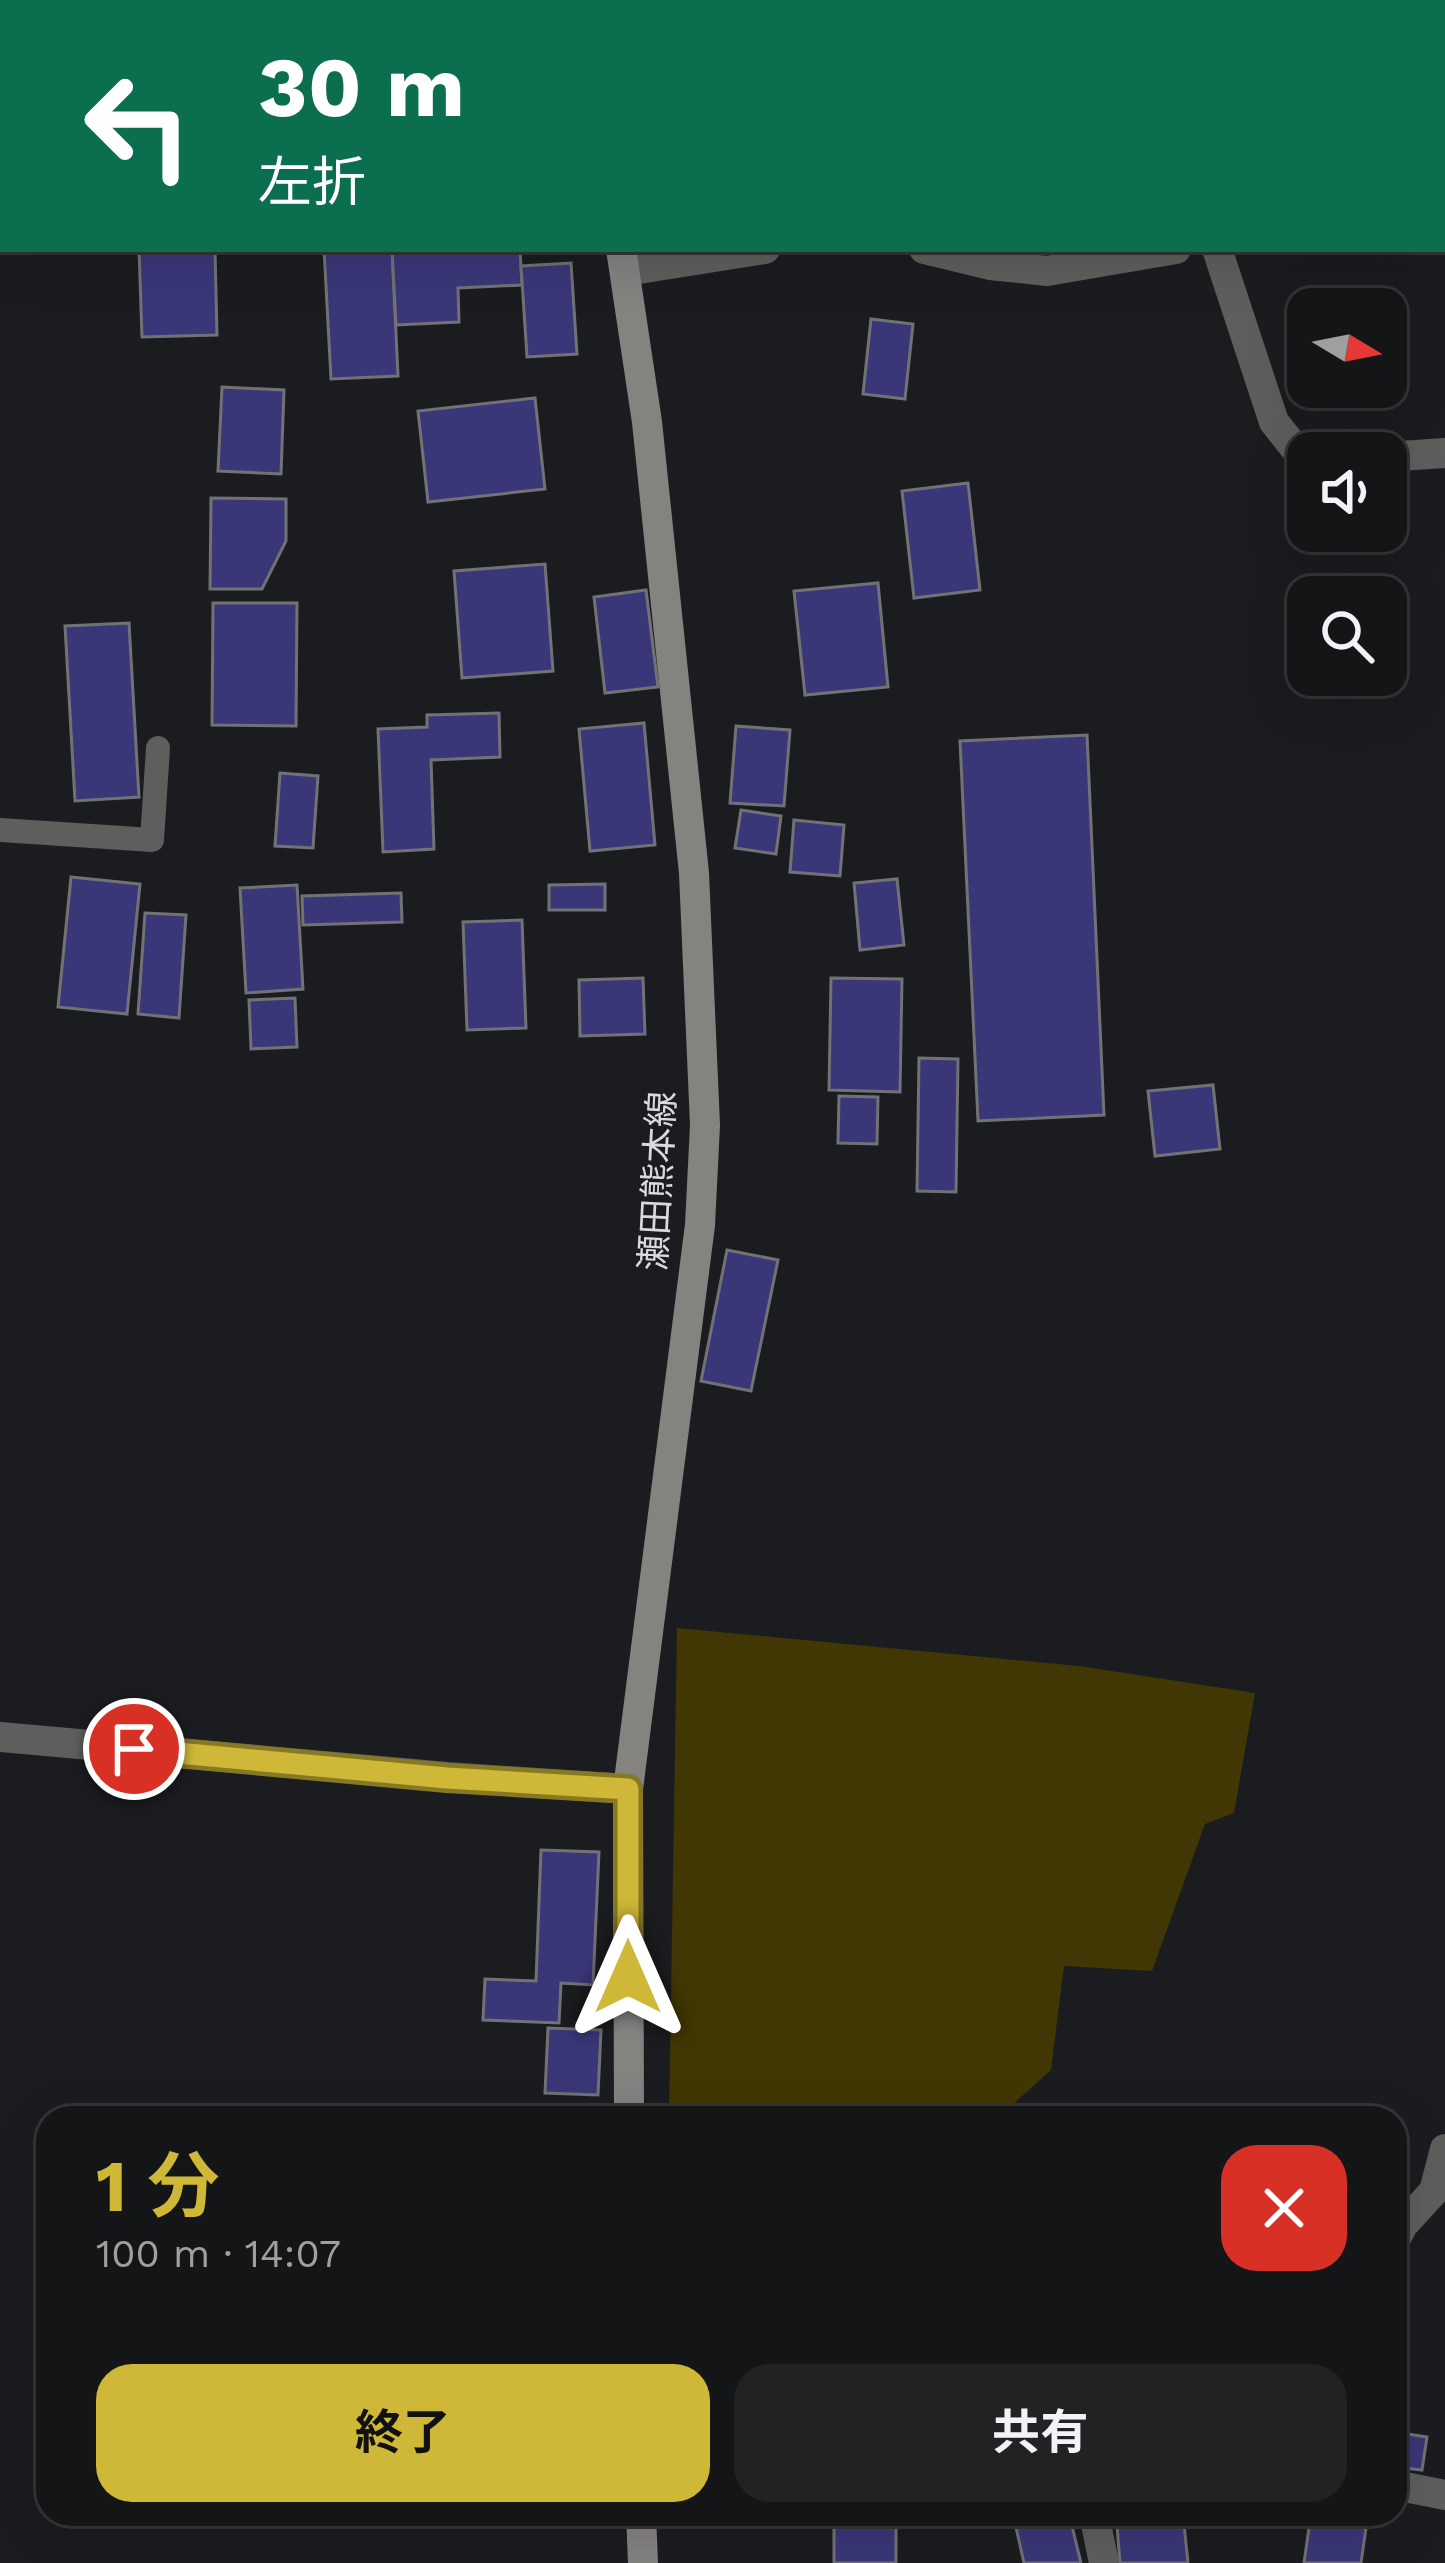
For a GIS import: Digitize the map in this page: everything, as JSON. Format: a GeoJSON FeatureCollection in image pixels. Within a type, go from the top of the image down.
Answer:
{"type":"FeatureCollection","features":[{"type":"Feature","properties":{"kind":"main road","name":"瀬田熊本線"},"geometry":{"type":"LineString","coordinates":[[624,260],[647,422],[694,873],[705,1125],[700,1225],[628,1789],[629,2106]]}},
{"type":"Feature","properties":{"kind":"main road"},"geometry":{"type":"LineString","coordinates":[[641,2526],[643,2563]]}},
{"type":"Feature","properties":{"kind":"street"},"geometry":{"type":"LineString","coordinates":[[624,260],[727,252]]}},
{"type":"Feature","properties":{"kind":"street"},"geometry":{"type":"LineString","coordinates":[[936,252],[990,265],[1048,271],[1159,252]]}},
{"type":"Feature","properties":{"kind":"street"},"geometry":{"type":"LineString","coordinates":[[1218,252],[1274,422],[1287,438]]}},
{"type":"Feature","properties":{"kind":"street"},"geometry":{"type":"LineString","coordinates":[[1407,456],[1445,453]]}},
{"type":"Feature","properties":{"kind":"street"},"geometry":{"type":"LineString","coordinates":[[0,1737],[447,1778],[628,1789]]}},
{"type":"Feature","properties":{"kind":"street"},"geometry":{"type":"LineString","coordinates":[[1407,2227],[1440,2192],[1445,2149]]}},
{"type":"Feature","properties":{"kind":"street"},"geometry":{"type":"LineString","coordinates":[[1407,2487],[1445,2494]]}},
{"type":"Feature","properties":{"kind":"street"},"geometry":{"type":"LineString","coordinates":[[1096,2526],[1104,2563]]}},
{"type":"Feature","properties":{"kind":"lane"},"geometry":{"type":"LineString","coordinates":[[0,830],[152,840],[158,748]]}},
{"type":"Feature","properties":{"kind":"shaded area"},"geometry":{"type":"Polygon","coordinates":[[[677,1628],[1079,1666],[1255,1693],[1234,1813],[1205,1824],[1152,1971],[1064,1966],[1051,2070],[1011,2106],[669,2106],[677,1628]]]}},
{"type":"Feature","properties":{"kind":"building"},"geometry":{"type":"Polygon","coordinates":[[[139,252],[215,252],[217,335],[142,337],[139,252]]]}},
{"type":"Feature","properties":{"kind":"building"},"geometry":{"type":"Polygon","coordinates":[[[324,252],[392,252],[398,376],[331,379],[324,252]]]}},
{"type":"Feature","properties":{"kind":"building"},"geometry":{"type":"Polygon","coordinates":[[[392,252],[520,252],[522,285],[458,288],[459,322],[396,325],[392,252]]]}},
{"type":"Feature","properties":{"kind":"building"},"geometry":{"type":"Polygon","coordinates":[[[571,263],[577,354],[527,357],[521,266],[571,263]]]}},
{"type":"Feature","properties":{"kind":"building"},"geometry":{"type":"Polygon","coordinates":[[[871,319],[913,324],[905,399],[863,394],[871,319]]]}},
{"type":"Feature","properties":{"kind":"building"},"geometry":{"type":"Polygon","coordinates":[[[222,387],[284,390],[281,474],[218,471],[222,387]]]}},
{"type":"Feature","properties":{"kind":"building"},"geometry":{"type":"Polygon","coordinates":[[[535,398],[545,489],[428,502],[418,411],[535,398]]]}},
{"type":"Feature","properties":{"kind":"building"},"geometry":{"type":"Polygon","coordinates":[[[968,483],[980,590],[914,598],[902,491],[968,483]]]}},
{"type":"Feature","properties":{"kind":"building"},"geometry":{"type":"Polygon","coordinates":[[[211,498],[286,499],[286,541],[262,589],[210,589],[211,498]]]}},
{"type":"Feature","properties":{"kind":"building"},"geometry":{"type":"Polygon","coordinates":[[[545,564],[553,671],[462,678],[454,571],[545,564]]]}},
{"type":"Feature","properties":{"kind":"building"},"geometry":{"type":"Polygon","coordinates":[[[878,583],[888,687],[805,695],[794,591],[878,583]]]}},
{"type":"Feature","properties":{"kind":"building"},"geometry":{"type":"Polygon","coordinates":[[[646,590],[658,687],[605,693],[594,597],[646,590]]]}},
{"type":"Feature","properties":{"kind":"building"},"geometry":{"type":"Polygon","coordinates":[[[213,603],[297,603],[296,726],[212,725],[213,603]]]}},
{"type":"Feature","properties":{"kind":"building"},"geometry":{"type":"Polygon","coordinates":[[[129,623],[139,797],[75,801],[65,626],[129,623]]]}},
{"type":"Feature","properties":{"kind":"building"},"geometry":{"type":"Polygon","coordinates":[[[499,713],[500,757],[431,760],[434,849],[383,852],[378,729],[427,727],[427,715],[499,713]]]}},
{"type":"Feature","properties":{"kind":"building"},"geometry":{"type":"Polygon","coordinates":[[[644,723],[655,845],[590,851],[579,729],[644,723]]]}},
{"type":"Feature","properties":{"kind":"building"},"geometry":{"type":"Polygon","coordinates":[[[736,726],[790,730],[784,806],[730,803],[736,726]]]}},
{"type":"Feature","properties":{"kind":"building"},"geometry":{"type":"Polygon","coordinates":[[[1087,735],[1104,1115],[978,1121],[960,741],[1087,735]]]}},
{"type":"Feature","properties":{"kind":"building"},"geometry":{"type":"Polygon","coordinates":[[[280,773],[318,776],[313,848],[275,846],[280,773]]]}},
{"type":"Feature","properties":{"kind":"building"},"geometry":{"type":"Polygon","coordinates":[[[741,810],[781,816],[776,854],[735,848],[741,810]]]}},
{"type":"Feature","properties":{"kind":"building"},"geometry":{"type":"Polygon","coordinates":[[[794,820],[844,825],[840,876],[790,872],[794,820]]]}},
{"type":"Feature","properties":{"kind":"building"},"geometry":{"type":"Polygon","coordinates":[[[71,877],[140,884],[127,1014],[58,1007],[71,877]]]}},
{"type":"Feature","properties":{"kind":"building"},"geometry":{"type":"Polygon","coordinates":[[[897,879],[904,945],[860,950],[854,883],[897,879]]]}},
{"type":"Feature","properties":{"kind":"building"},"geometry":{"type":"Polygon","coordinates":[[[605,884],[605,910],[549,910],[549,885],[605,884]]]}},
{"type":"Feature","properties":{"kind":"building"},"geometry":{"type":"Polygon","coordinates":[[[297,885],[303,989],[246,993],[240,888],[297,885]]]}},
{"type":"Feature","properties":{"kind":"building"},"geometry":{"type":"Polygon","coordinates":[[[401,893],[402,922],[303,925],[302,896],[401,893]]]}},
{"type":"Feature","properties":{"kind":"building"},"geometry":{"type":"Polygon","coordinates":[[[145,913],[186,915],[179,1018],[138,1014],[145,913]]]}},
{"type":"Feature","properties":{"kind":"building"},"geometry":{"type":"Polygon","coordinates":[[[522,920],[526,1028],[467,1030],[463,922],[522,920]]]}},
{"type":"Feature","properties":{"kind":"building"},"geometry":{"type":"Polygon","coordinates":[[[643,978],[645,1034],[580,1036],[579,980],[643,978]]]}},
{"type":"Feature","properties":{"kind":"building"},"geometry":{"type":"Polygon","coordinates":[[[831,978],[902,979],[900,1092],[829,1090],[831,978]]]}},
{"type":"Feature","properties":{"kind":"building"},"geometry":{"type":"Polygon","coordinates":[[[295,998],[297,1047],[251,1049],[249,1000],[295,998]]]}},
{"type":"Feature","properties":{"kind":"building"},"geometry":{"type":"Polygon","coordinates":[[[919,1058],[958,1059],[956,1192],[917,1191],[919,1058]]]}},
{"type":"Feature","properties":{"kind":"building"},"geometry":{"type":"Polygon","coordinates":[[[1213,1085],[1220,1149],[1155,1156],[1148,1091],[1213,1085]]]}},
{"type":"Feature","properties":{"kind":"building"},"geometry":{"type":"Polygon","coordinates":[[[839,1096],[878,1097],[877,1144],[838,1143],[839,1096]]]}},
{"type":"Feature","properties":{"kind":"building"},"geometry":{"type":"Polygon","coordinates":[[[727,1250],[778,1260],[751,1391],[701,1381],[727,1250]]]}},
{"type":"Feature","properties":{"kind":"building"},"geometry":{"type":"Polygon","coordinates":[[[541,1850],[599,1852],[593,1985],[561,1983],[559,2023],[483,2020],[485,1979],[536,1981],[541,1850]]]}},
{"type":"Feature","properties":{"kind":"building"},"geometry":{"type":"Polygon","coordinates":[[[548,2028],[601,2030],[598,2095],[545,2093],[548,2028]]]}},
{"type":"Feature","properties":{"kind":"building"},"geometry":{"type":"Polygon","coordinates":[[[1407,2434],[1427,2437],[1422,2470],[1407,2468],[1407,2434]]]}},
{"type":"Feature","properties":{"kind":"building"},"geometry":{"type":"Polygon","coordinates":[[[834,2526],[896,2526],[896,2563],[834,2563],[834,2526]]]}},
{"type":"Feature","properties":{"kind":"building"},"geometry":{"type":"Polygon","coordinates":[[[1016,2526],[1072,2526],[1081,2563],[1024,2563],[1016,2526]]]}},
{"type":"Feature","properties":{"kind":"building"},"geometry":{"type":"Polygon","coordinates":[[[1117,2526],[1184,2526],[1188,2563],[1120,2563],[1117,2526]]]}},
{"type":"Feature","properties":{"kind":"building"},"geometry":{"type":"Polygon","coordinates":[[[1309,2526],[1366,2526],[1361,2563],[1304,2563],[1309,2526]]]}},
{"type":"Feature","properties":{"kind":"route"},"geometry":{"type":"LineString","coordinates":[[134,1749],[447,1778],[628,1789],[628,1977]]}}]}
